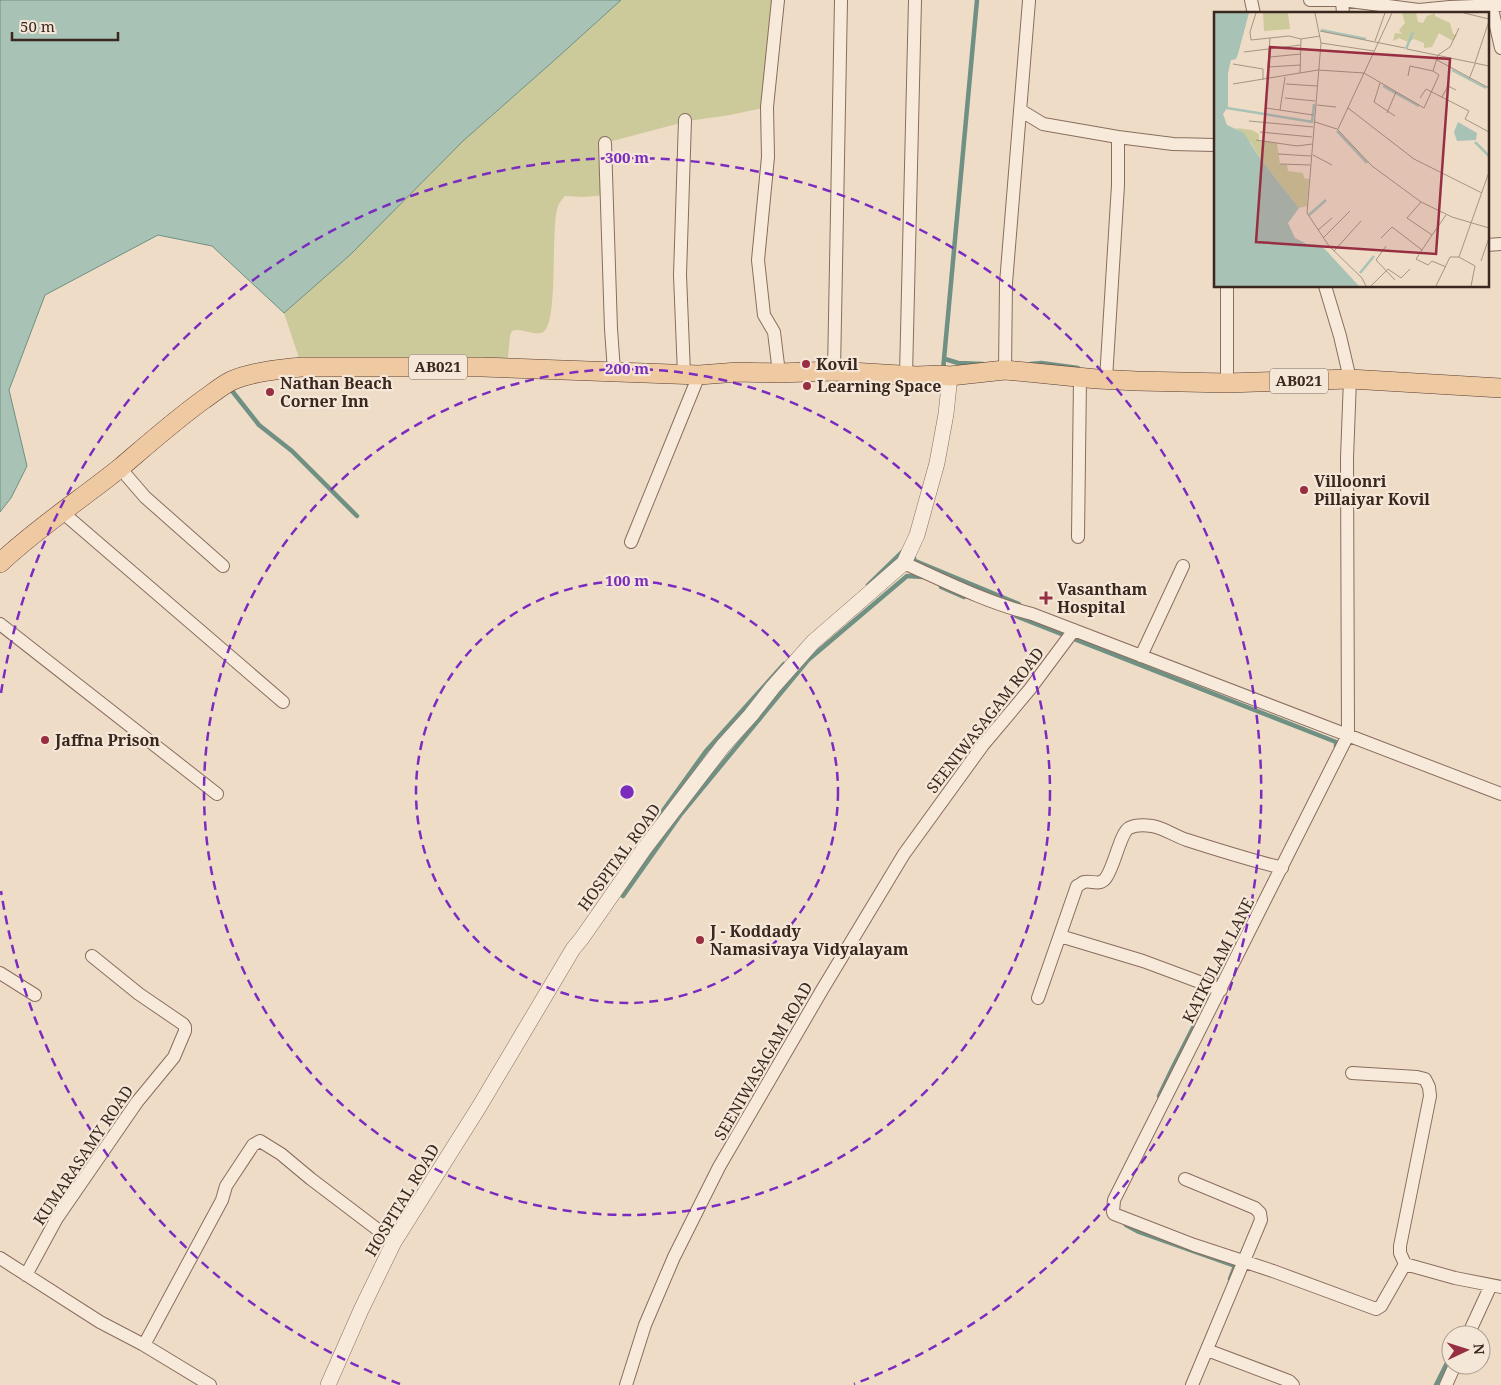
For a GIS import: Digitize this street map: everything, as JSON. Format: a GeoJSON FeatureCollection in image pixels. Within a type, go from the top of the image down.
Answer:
{"type":"FeatureCollection","features":[{"type":"Feature","properties":{"kind":"main road","name":"AB021"},"geometry":{"type":"LineString","coordinates":[[0,563],[62,512],[120,468],[185,413],[230,381],[302,367],[482,367],[691,375],[738,372],[834,371],[950,376],[1005,370],[1092,379],[1226,383],[1350,379],[1501,388]]}},
{"type":"Feature","properties":{"kind":"street"},"geometry":{"type":"LineString","coordinates":[[778,0],[767,107],[768,157],[758,260],[764,315],[774,332],[778,373]]}},
{"type":"Feature","properties":{"kind":"street"},"geometry":{"type":"LineString","coordinates":[[834,371],[841,0]]}},
{"type":"Feature","properties":{"kind":"street"},"geometry":{"type":"LineString","coordinates":[[906,375],[915,0]]}},
{"type":"Feature","properties":{"kind":"street"},"geometry":{"type":"LineString","coordinates":[[1310,0],[1342,0],[1420,12],[1450,7],[1494,4],[1501,48]]}},
{"type":"Feature","properties":{"kind":"street"},"geometry":{"type":"LineString","coordinates":[[1005,370],[1006,283],[1017,167],[1029,1]]}},
{"type":"Feature","properties":{"kind":"street"},"geometry":{"type":"LineString","coordinates":[[1020,110],[1043,124],[1173,144],[1214,145]]}},
{"type":"Feature","properties":{"kind":"street"},"geometry":{"type":"LineString","coordinates":[[631,542],[691,375],[680,274],[685,120]]}},
{"type":"Feature","properties":{"kind":"street"},"geometry":{"type":"LineString","coordinates":[[1078,537],[1092,379],[1118,185],[1118,137]]}},
{"type":"Feature","properties":{"kind":"street"},"geometry":{"type":"LineString","coordinates":[[605,143],[610,329],[614,371]]}},
{"type":"Feature","properties":{"kind":"street"},"geometry":{"type":"LineString","coordinates":[[1488,245],[1501,244]]}},
{"type":"Feature","properties":{"kind":"street"},"geometry":{"type":"LineString","coordinates":[[1226,288],[1226,383]]}},
{"type":"Feature","properties":{"kind":"street"},"geometry":{"type":"LineString","coordinates":[[1326,288],[1350,379],[1347,477],[1348,735]]}},
{"type":"Feature","properties":{"kind":"street","name":"HOSPITAL ROAD"},"geometry":{"type":"LineString","coordinates":[[328,1385],[394,1242],[479,1107],[573,949],[644,850],[723,746],[773,687],[813,642],[904,563],[917,535],[937,462],[946,414],[950,376]]}},
{"type":"Feature","properties":{"kind":"street"},"geometry":{"type":"LineString","coordinates":[[120,468],[145,497],[223,566]]}},
{"type":"Feature","properties":{"kind":"street"},"geometry":{"type":"LineString","coordinates":[[62,512],[283,702]]}},
{"type":"Feature","properties":{"kind":"street"},"geometry":{"type":"LineString","coordinates":[[904,563],[994,602],[1032,614],[1178,669],[1501,794]]}},
{"type":"Feature","properties":{"kind":"street"},"geometry":{"type":"LineString","coordinates":[[1141,656],[1183,566]]}},
{"type":"Feature","properties":{"kind":"street"},"geometry":{"type":"LineString","coordinates":[[0,624],[216,794]]}},
{"type":"Feature","properties":{"kind":"street","name":"SEENIWASAGAM ROAD"},"geometry":{"type":"LineString","coordinates":[[626,1385],[646,1325],[674,1257],[720,1167],[822,990],[904,854],[983,745],[1030,689],[1074,630]]}},
{"type":"Feature","properties":{"kind":"street","name":"KATKULAM LANE"},"geometry":{"type":"LineString","coordinates":[[1244,1261],[1194,1245],[1114,1214],[1112,1208],[1114,1200],[1348,735]]}},
{"type":"Feature","properties":{"kind":"street"},"geometry":{"type":"LineString","coordinates":[[1038,998],[1077,886],[1084,882],[1100,882],[1106,878],[1119,851],[1124,832],[1130,828],[1151,826],[1160,828],[1186,839],[1282,868]]}},
{"type":"Feature","properties":{"kind":"street"},"geometry":{"type":"LineString","coordinates":[[1060,936],[1143,961],[1221,990]]}},
{"type":"Feature","properties":{"kind":"street","name":"KUMARASAMY ROAD"},"geometry":{"type":"LineString","coordinates":[[26,1275],[57,1218],[137,1102],[174,1057],[185,1031],[185,1027],[117,977],[92,956]]}},
{"type":"Feature","properties":{"kind":"street"},"geometry":{"type":"LineString","coordinates":[[0,973],[35,995]]}},
{"type":"Feature","properties":{"kind":"street"},"geometry":{"type":"LineString","coordinates":[[1352,1073],[1417,1077],[1425,1079],[1430,1087],[1430,1096],[1400,1253],[1405,1264],[1455,1278],[1496,1286],[1474,1325]]}},
{"type":"Feature","properties":{"kind":"street"},"geometry":{"type":"LineString","coordinates":[[144,1345],[222,1200],[226,1186],[238,1171],[252,1146],[260,1141],[281,1154],[394,1242]]}},
{"type":"Feature","properties":{"kind":"street"},"geometry":{"type":"LineString","coordinates":[[1185,1180],[1256,1208],[1260,1213],[1261,1220],[1192,1385]]}},
{"type":"Feature","properties":{"kind":"street"},"geometry":{"type":"LineString","coordinates":[[0,1258],[100,1322],[144,1345],[210,1385]]}},
{"type":"Feature","properties":{"kind":"street"},"geometry":{"type":"LineString","coordinates":[[1244,1261],[1376,1309],[1381,1306],[1405,1264]]}},
{"type":"Feature","properties":{"kind":"street"},"geometry":{"type":"LineString","coordinates":[[1207,1350],[1289,1381],[1293,1385]]}},
{"type":"Feature","properties":{"kind":"shaded area"},"geometry":{"type":"Polygon","coordinates":[[[0,0],[621,0],[463,141],[350,255],[284,313],[212,246],[158,235],[45,295],[9,390],[27,466],[11,498],[0,512],[0,0]]]}},
{"type":"Feature","properties":{"kind":"shaded area"},"geometry":{"type":"Polygon","coordinates":[[[621,0],[778,0],[767,107],[688,121],[605,143],[606,195],[565,196],[558,206],[553,294],[548,325],[543,332],[539,333],[520,330],[512,331],[507,368],[302,367],[284,313],[350,255],[463,141],[621,0]]]}},
{"type":"Feature","properties":{"kind":"waterway"},"geometry":{"type":"LineString","coordinates":[[943,370],[977,0]]}},
{"type":"Feature","properties":{"kind":"waterway"},"geometry":{"type":"LineString","coordinates":[[945,359],[958,363],[983,364]]}},
{"type":"Feature","properties":{"kind":"waterway"},"geometry":{"type":"LineString","coordinates":[[1031,364],[1041,363],[1078,368]]}},
{"type":"Feature","properties":{"kind":"waterway"},"geometry":{"type":"LineString","coordinates":[[229,387],[259,425],[292,451],[357,516]]}},
{"type":"Feature","properties":{"kind":"waterway"},"geometry":{"type":"LineString","coordinates":[[868,585],[902,552]]}},
{"type":"Feature","properties":{"kind":"waterway"},"geometry":{"type":"LineString","coordinates":[[914,558],[913,560],[1019,604]]}},
{"type":"Feature","properties":{"kind":"waterway"},"geometry":{"type":"LineString","coordinates":[[623,896],[681,814],[808,660],[907,576],[924,577]]}},
{"type":"Feature","properties":{"kind":"waterway"},"geometry":{"type":"LineString","coordinates":[[941,587],[964,597]]}},
{"type":"Feature","properties":{"kind":"waterway"},"geometry":{"type":"LineString","coordinates":[[1016,616],[1336,742],[1336,749]]}},
{"type":"Feature","properties":{"kind":"waterway"},"geometry":{"type":"LineString","coordinates":[[657,819],[706,751],[784,664]]}},
{"type":"Feature","properties":{"kind":"waterway"},"geometry":{"type":"LineString","coordinates":[[1159,1096],[1224,967]]}},
{"type":"Feature","properties":{"kind":"waterway"},"geometry":{"type":"LineString","coordinates":[[1126,1225],[1139,1232],[1235,1266],[1230,1279]]}},
{"type":"Feature","properties":{"kind":"waterway"},"geometry":{"type":"LineString","coordinates":[[1436,1385],[1441,1375]]}},
{"type":"Feature","properties":{"kind":"place","name":"Kovil"},"geometry":{"type":"Point","coordinates":[806,364]}},
{"type":"Feature","properties":{"kind":"place","name":"Learning Space"},"geometry":{"type":"Point","coordinates":[807,386]}},
{"type":"Feature","properties":{"kind":"place","name":"Nathan Beach Corner Inn"},"geometry":{"type":"Point","coordinates":[270,392]}},
{"type":"Feature","properties":{"kind":"place","name":"Villoonri Pillaiyar Kovil"},"geometry":{"type":"Point","coordinates":[1304,490]}},
{"type":"Feature","properties":{"kind":"place","name":"Vasantham Hospital"},"geometry":{"type":"Point","coordinates":[1046,598]}},
{"type":"Feature","properties":{"kind":"place","name":"Jaffna Prison"},"geometry":{"type":"Point","coordinates":[45,740]}},
{"type":"Feature","properties":{"kind":"place","name":"J - Koddady Namasivaya Vidyalayam"},"geometry":{"type":"Point","coordinates":[700,940]}}]}
